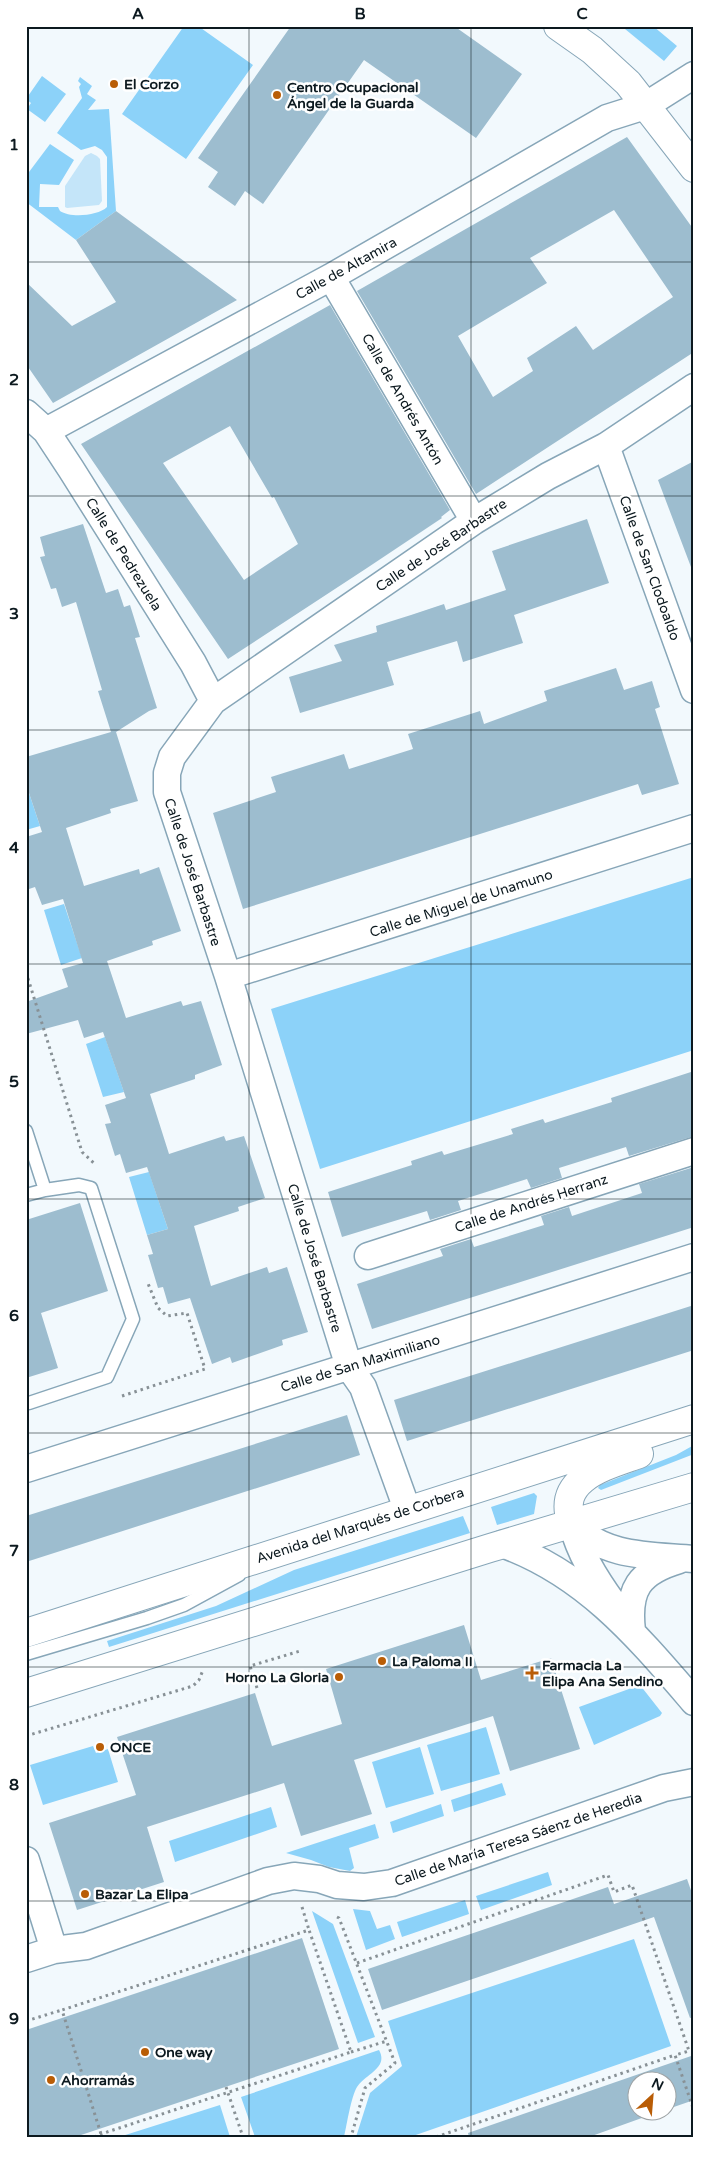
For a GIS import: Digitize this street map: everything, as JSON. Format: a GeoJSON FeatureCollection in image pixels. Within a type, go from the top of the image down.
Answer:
{"type":"FeatureCollection","features":[{"type":"Feature","properties":{"kind":"street"},"geometry":{"type":"LineString","coordinates":[[558,26],[592,50],[628,83],[694,168]]}},
{"type":"Feature","properties":{"kind":"street","name":"Calle de Altamira"},"geometry":{"type":"LineString","coordinates":[[46,431],[331,277],[607,118],[645,106],[694,75]]}},
{"type":"Feature","properties":{"kind":"street","name":"Calle de Andrés Antón"},"geometry":{"type":"LineString","coordinates":[[331,277],[474,521]]}},
{"type":"Feature","properties":{"kind":"street","name":"Calle de José Barbastre"},"geometry":{"type":"LineString","coordinates":[[407,1509],[363,1387],[349,1367],[228,976],[166,792],[167,773],[172,757],[213,701],[474,521],[548,476],[606,446],[694,387]]}},
{"type":"Feature","properties":{"kind":"street","name":"Calle de Pedrezuela"},"geometry":{"type":"LineString","coordinates":[[26,413],[46,431],[193,663],[213,701]]}},
{"type":"Feature","properties":{"kind":"street","name":"Calle de San Clodoaldo"},"geometry":{"type":"LineString","coordinates":[[606,446],[694,690]]}},
{"type":"Feature","properties":{"kind":"street","name":"Calle de Miguel de Unamuno"},"geometry":{"type":"LineString","coordinates":[[228,976],[694,828]]}},
{"type":"Feature","properties":{"kind":"street","name":"Calle de Andrés Herranz"},"geometry":{"type":"LineString","coordinates":[[368,1256],[694,1151]]}},
{"type":"Feature","properties":{"kind":"street","name":"Calle de San Maximiliano"},"geometry":{"type":"LineString","coordinates":[[26,1469],[310,1377],[349,1367],[694,1257]]}},
{"type":"Feature","properties":{"kind":"street"},"geometry":{"type":"LineString","coordinates":[[632,1631],[588,1565],[578,1544],[568,1512],[572,1488],[585,1477],[611,1464],[666,1442],[692,1420]]}},
{"type":"Feature","properties":{"kind":"street","name":"Avenida del Marqués de Corbera"},"geometry":{"type":"LineString","coordinates":[[26,1633],[407,1509],[692,1420]]}},
{"type":"Feature","properties":{"kind":"street"},"geometry":{"type":"LineString","coordinates":[[26,1693],[502,1544],[694,1487]]}},
{"type":"Feature","properties":{"kind":"street"},"geometry":{"type":"LineString","coordinates":[[572,1524],[582,1534],[598,1544],[624,1553],[690,1558]]}},
{"type":"Feature","properties":{"kind":"street"},"geometry":{"type":"LineString","coordinates":[[502,1544],[521,1551],[569,1579],[599,1601],[632,1631],[694,1702]]}},
{"type":"Feature","properties":{"kind":"street"},"geometry":{"type":"LineString","coordinates":[[632,1631],[631,1598],[637,1584],[660,1566],[690,1558]]}},
{"type":"Feature","properties":{"kind":"street","name":"Calle de María Teresa Sáenz de Heredia"},"geometry":{"type":"LineString","coordinates":[[26,1959],[54,1950],[86,1946],[268,1881],[294,1876],[319,1879],[337,1885],[364,1887],[392,1883],[664,1788],[694,1782]]}},
{"type":"Feature","properties":{"kind":"street"},"geometry":{"type":"LineString","coordinates":[[26,1860],[54,1950]]}},
{"type":"Feature","properties":{"kind":"lane"},"geometry":{"type":"LineString","coordinates":[[26,1131],[45,1190]]}},
{"type":"Feature","properties":{"kind":"lane"},"geometry":{"type":"LineString","coordinates":[[26,1195],[79,1185],[90,1188],[133,1319],[107,1377],[29,1402]]}},
{"type":"Feature","properties":{"kind":"lane"},"geometry":{"type":"LineString","coordinates":[[26,1654],[184,1605],[284,1549]]}},
{"type":"Feature","properties":{"kind":"path"},"geometry":{"type":"LineString","coordinates":[[257,1688],[250,1666],[300,1651]]}},
{"type":"Feature","properties":{"kind":"path"},"geometry":{"type":"LineString","coordinates":[[26,1736],[193,1686],[199,1680],[204,1668]]}},
{"type":"Feature","properties":{"kind":"path"},"geometry":{"type":"LineString","coordinates":[[357,1963],[608,1875],[614,1892],[632,1885],[689,2051],[436,2137]]}},
{"type":"Feature","properties":{"kind":"path"},"geometry":{"type":"LineString","coordinates":[[306,1905],[301,1907],[351,2052]]}},
{"type":"Feature","properties":{"kind":"path"},"geometry":{"type":"LineString","coordinates":[[332,1914],[340,1918],[395,2063],[365,2088],[351,2137]]}},
{"type":"Feature","properties":{"kind":"path"},"geometry":{"type":"LineString","coordinates":[[26,2021],[309,1930]]}},
{"type":"Feature","properties":{"kind":"path"},"geometry":{"type":"LineString","coordinates":[[62,2010],[102,2136]]}},
{"type":"Feature","properties":{"kind":"path"},"geometry":{"type":"LineString","coordinates":[[94,2137],[102,2136],[387,2041]]}},
{"type":"Feature","properties":{"kind":"path"},"geometry":{"type":"LineString","coordinates":[[675,2055],[693,2108]]}},
{"type":"Feature","properties":{"kind":"path"},"geometry":{"type":"LineString","coordinates":[[226,2087],[243,2137]]}},
{"type":"Feature","properties":{"kind":"shaded area"},"geometry":{"type":"Polygon","coordinates":[[[184,26],[198,26],[253,65],[186,159],[122,114],[184,26]]]}},
{"type":"Feature","properties":{"kind":"shaded area"},"geometry":{"type":"Polygon","coordinates":[[[627,26],[653,26],[677,46],[664,61],[625,29],[627,26]]]}},
{"type":"Feature","properties":{"kind":"shaded area"},"geometry":{"type":"Polygon","coordinates":[[[42,76],[66,94],[45,122],[27,109],[31,103],[26,99],[42,76]]]}},
{"type":"Feature","properties":{"kind":"shaded area"},"geometry":{"type":"Polygon","coordinates":[[[80,77],[92,86],[87,94],[96,100],[88,110],[109,109],[116,211],[76,240],[26,202],[26,176],[50,144],[74,160],[59,185],[40,184],[39,207],[58,207],[60,211],[70,215],[84,215],[103,210],[107,207],[107,157],[102,150],[95,146],[81,150],[57,133],[82,98],[79,87],[81,84],[78,81],[80,77]]]}},
{"type":"Feature","properties":{"kind":"shaded area"},"geometry":{"type":"Polygon","coordinates":[[[91,153],[100,159],[102,201],[99,205],[67,208],[65,207],[65,186],[85,156],[91,153]]]}},
{"type":"Feature","properties":{"kind":"shaded area"},"geometry":{"type":"Polygon","coordinates":[[[26,784],[40,826],[26,830],[26,784]]]}},
{"type":"Feature","properties":{"kind":"shaded area"},"geometry":{"type":"Polygon","coordinates":[[[694,877],[694,1050],[320,1169],[271,1009],[694,877]]]}},
{"type":"Feature","properties":{"kind":"shaded area"},"geometry":{"type":"Polygon","coordinates":[[[64,904],[82,958],[61,965],[44,910],[64,904]]]}},
{"type":"Feature","properties":{"kind":"shaded area"},"geometry":{"type":"Polygon","coordinates":[[[105,1037],[124,1092],[103,1097],[86,1044],[105,1037]]]}},
{"type":"Feature","properties":{"kind":"shaded area"},"geometry":{"type":"Polygon","coordinates":[[[149,1172],[168,1229],[147,1235],[129,1177],[149,1172]]]}},
{"type":"Feature","properties":{"kind":"shaded area"},"geometry":{"type":"Polygon","coordinates":[[[694,1445],[694,1454],[601,1490],[598,1488],[600,1485],[676,1455],[694,1445]]]}},
{"type":"Feature","properties":{"kind":"shaded area"},"geometry":{"type":"Polygon","coordinates":[[[534,1493],[537,1496],[534,1514],[497,1525],[491,1507],[534,1493]]]}},
{"type":"Feature","properties":{"kind":"shaded area"},"geometry":{"type":"Polygon","coordinates":[[[463,1516],[470,1533],[109,1647],[107,1641],[216,1606],[294,1570],[463,1516]]]}},
{"type":"Feature","properties":{"kind":"shaded area"},"geometry":{"type":"Polygon","coordinates":[[[640,1685],[662,1713],[660,1716],[594,1745],[579,1707],[640,1685]]]}},
{"type":"Feature","properties":{"kind":"shaded area"},"geometry":{"type":"Polygon","coordinates":[[[486,1727],[500,1774],[441,1791],[427,1745],[486,1727]]]}},
{"type":"Feature","properties":{"kind":"shaded area"},"geometry":{"type":"Polygon","coordinates":[[[93,1746],[96,1753],[108,1749],[118,1782],[43,1805],[30,1765],[93,1746]]]}},
{"type":"Feature","properties":{"kind":"shaded area"},"geometry":{"type":"Polygon","coordinates":[[[420,1747],[434,1794],[386,1808],[372,1762],[420,1747]]]}},
{"type":"Feature","properties":{"kind":"shaded area"},"geometry":{"type":"Polygon","coordinates":[[[502,1783],[506,1795],[454,1812],[451,1800],[502,1783]]]}},
{"type":"Feature","properties":{"kind":"shaded area"},"geometry":{"type":"Polygon","coordinates":[[[441,1804],[444,1816],[393,1833],[390,1822],[441,1804]]]}},
{"type":"Feature","properties":{"kind":"shaded area"},"geometry":{"type":"Polygon","coordinates":[[[271,1807],[277,1827],[175,1862],[169,1841],[271,1807]]]}},
{"type":"Feature","properties":{"kind":"shaded area"},"geometry":{"type":"Polygon","coordinates":[[[375,1824],[379,1838],[349,1848],[354,1868],[350,1871],[329,1867],[286,1853],[375,1824]]]}},
{"type":"Feature","properties":{"kind":"shaded area"},"geometry":{"type":"Polygon","coordinates":[[[548,1872],[552,1885],[481,1910],[476,1896],[548,1872]]]}},
{"type":"Feature","properties":{"kind":"shaded area"},"geometry":{"type":"Polygon","coordinates":[[[465,1900],[469,1914],[402,1937],[397,1922],[465,1900]]]}},
{"type":"Feature","properties":{"kind":"shaded area"},"geometry":{"type":"Polygon","coordinates":[[[353,1909],[370,1911],[377,1929],[390,1925],[395,1939],[366,1950],[353,1909]]]}},
{"type":"Feature","properties":{"kind":"shaded area"},"geometry":{"type":"Polygon","coordinates":[[[312,1911],[333,1924],[375,2037],[358,2043],[312,1911]]]}},
{"type":"Feature","properties":{"kind":"shaded area"},"geometry":{"type":"Polygon","coordinates":[[[634,1939],[671,2046],[410,2137],[356,2137],[370,2093],[402,2066],[388,2021],[634,1939]]]}},
{"type":"Feature","properties":{"kind":"shaded area"},"geometry":{"type":"Polygon","coordinates":[[[379,2050],[381,2062],[379,2066],[361,2082],[355,2091],[344,2137],[255,2137],[241,2097],[379,2050]]]}},
{"type":"Feature","properties":{"kind":"shaded area"},"geometry":{"type":"Polygon","coordinates":[[[220,2105],[230,2137],[119,2137],[220,2105]]]}},
{"type":"Feature","properties":{"kind":"building"},"geometry":{"type":"Polygon","coordinates":[[[291,26],[454,26],[522,74],[476,138],[364,60],[263,204],[245,191],[235,206],[208,187],[218,172],[198,158],[291,26]]]}},
{"type":"Feature","properties":{"kind":"building"},"geometry":{"type":"Polygon","coordinates":[[[627,137],[694,230],[694,352],[476,494],[357,291],[627,137]],[[614,210],[530,258],[547,283],[458,336],[493,397],[533,371],[527,358],[576,326],[593,350],[673,297],[614,210]]]}},
{"type":"Feature","properties":{"kind":"building"},"geometry":{"type":"Polygon","coordinates":[[[116,211],[237,300],[53,403],[26,364],[26,282],[72,326],[116,302],[76,240],[116,211]]]}},
{"type":"Feature","properties":{"kind":"building"},"geometry":{"type":"Polygon","coordinates":[[[330,305],[450,510],[442,518],[228,659],[81,444],[330,305]],[[230,426],[163,463],[244,580],[298,544],[274,497],[272,498],[230,426]]]}},
{"type":"Feature","properties":{"kind":"building"},"geometry":{"type":"Polygon","coordinates":[[[694,461],[694,567],[691,567],[658,480],[694,461]]]}},
{"type":"Feature","properties":{"kind":"building"},"geometry":{"type":"Polygon","coordinates":[[[587,519],[609,583],[514,615],[523,643],[463,662],[457,641],[387,662],[394,685],[300,713],[289,677],[342,661],[334,645],[377,632],[376,626],[444,604],[446,610],[506,590],[492,551],[587,519]]]}},
{"type":"Feature","properties":{"kind":"building"},"geometry":{"type":"Polygon","coordinates":[[[83,524],[106,593],[118,589],[124,607],[130,605],[140,637],[135,638],[157,708],[116,732],[138,801],[110,809],[111,813],[66,828],[84,886],[139,869],[140,874],[159,867],[181,931],[152,941],[153,945],[107,961],[126,1018],[181,1001],[183,1006],[201,1001],[222,1065],[195,1075],[195,1079],[150,1094],[169,1154],[224,1136],[226,1141],[244,1136],[265,1198],[238,1207],[239,1211],[194,1226],[211,1286],[267,1267],[269,1273],[287,1267],[308,1332],[282,1340],[283,1345],[232,1363],[230,1357],[212,1364],[190,1298],[168,1304],[163,1287],[158,1288],[148,1255],[153,1254],[147,1235],[168,1229],[147,1167],[126,1173],[120,1154],[115,1156],[105,1124],[111,1123],[105,1105],[126,1098],[103,1032],[84,1038],[78,1020],[26,1034],[26,1002],[68,987],[62,969],[83,963],[63,899],[42,905],[35,887],[26,890],[26,837],[42,832],[26,784],[26,757],[111,732],[98,691],[102,690],[76,602],[62,607],[56,588],[51,589],[40,557],[45,556],[40,537],[83,524]]]}},
{"type":"Feature","properties":{"kind":"building"},"geometry":{"type":"Polygon","coordinates":[[[616,668],[624,690],[652,681],[660,707],[655,709],[679,784],[642,795],[638,784],[243,909],[213,813],[276,792],[271,777],[344,754],[349,769],[413,749],[408,734],[480,711],[484,724],[547,701],[544,691],[616,668]]]}},
{"type":"Feature","properties":{"kind":"building"},"geometry":{"type":"Polygon","coordinates":[[[694,1071],[694,1136],[629,1156],[626,1147],[559,1168],[562,1178],[531,1188],[527,1179],[458,1201],[461,1210],[430,1220],[427,1211],[342,1237],[328,1192],[412,1165],[411,1161],[442,1151],[444,1155],[513,1134],[511,1129],[543,1119],[545,1123],[612,1102],[611,1098],[694,1071]]]}},
{"type":"Feature","properties":{"kind":"building"},"geometry":{"type":"Polygon","coordinates":[[[694,1167],[694,1227],[372,1329],[357,1284],[443,1256],[440,1249],[471,1239],[474,1247],[544,1225],[541,1216],[569,1207],[572,1216],[642,1193],[639,1184],[694,1167]]]}},
{"type":"Feature","properties":{"kind":"building"},"geometry":{"type":"Polygon","coordinates":[[[80,1203],[108,1291],[41,1313],[58,1368],[26,1378],[26,1220],[80,1203]]]}},
{"type":"Feature","properties":{"kind":"building"},"geometry":{"type":"Polygon","coordinates":[[[694,1305],[694,1350],[407,1441],[394,1400],[694,1305]]]}},
{"type":"Feature","properties":{"kind":"building"},"geometry":{"type":"Polygon","coordinates":[[[347,1415],[360,1455],[26,1562],[26,1516],[347,1415]]]}},
{"type":"Feature","properties":{"kind":"building"},"geometry":{"type":"Polygon","coordinates":[[[464,1625],[481,1680],[551,1658],[580,1749],[510,1771],[493,1716],[354,1760],[372,1814],[301,1836],[284,1783],[147,1827],[164,1882],[77,1910],[49,1823],[136,1795],[117,1737],[255,1693],[272,1746],[342,1724],[326,1669],[464,1625]]]}},
{"type":"Feature","properties":{"kind":"building"},"geometry":{"type":"Polygon","coordinates":[[[687,1879],[694,1899],[694,2017],[690,2018],[654,1917],[382,2010],[368,1969],[608,1887],[614,1904],[687,1879]]]}},
{"type":"Feature","properties":{"kind":"building"},"geometry":{"type":"Polygon","coordinates":[[[302,1938],[339,2049],[75,2137],[26,2137],[26,2030],[302,1938]]]}},
{"type":"Feature","properties":{"kind":"building"},"geometry":{"type":"Polygon","coordinates":[[[694,2055],[694,2100],[678,2106],[678,2070],[651,2070],[694,2055]]]}},
{"type":"Feature","properties":{"kind":"building"},"geometry":{"type":"Polygon","coordinates":[[[628,2078],[628,2120],[636,2120],[589,2137],[469,2137],[468,2133],[628,2078]]]}},
{"type":"Feature","properties":{"kind":"place","name":"El Corzo"},"geometry":{"type":"Point","coordinates":[114,84]}},
{"type":"Feature","properties":{"kind":"place","name":"Centro Ocupacional Ángel de la Guarda"},"geometry":{"type":"Point","coordinates":[277,95]}},
{"type":"Feature","properties":{"kind":"place","name":"La Paloma II"},"geometry":{"type":"Point","coordinates":[382,1661]}},
{"type":"Feature","properties":{"kind":"place","name":"Farmacia La Elipa Ana Sendino"},"geometry":{"type":"Point","coordinates":[532,1673]}},
{"type":"Feature","properties":{"kind":"place","name":"Horno La Gloria"},"geometry":{"type":"Point","coordinates":[339,1677]}},
{"type":"Feature","properties":{"kind":"place","name":"ONCE"},"geometry":{"type":"Point","coordinates":[100,1747]}},
{"type":"Feature","properties":{"kind":"place","name":"Bazar La Elipa"},"geometry":{"type":"Point","coordinates":[85,1894]}},
{"type":"Feature","properties":{"kind":"place","name":"One way"},"geometry":{"type":"Point","coordinates":[145,2052]}},
{"type":"Feature","properties":{"kind":"place","name":"Ahorramás"},"geometry":{"type":"Point","coordinates":[51,2080]}}]}
